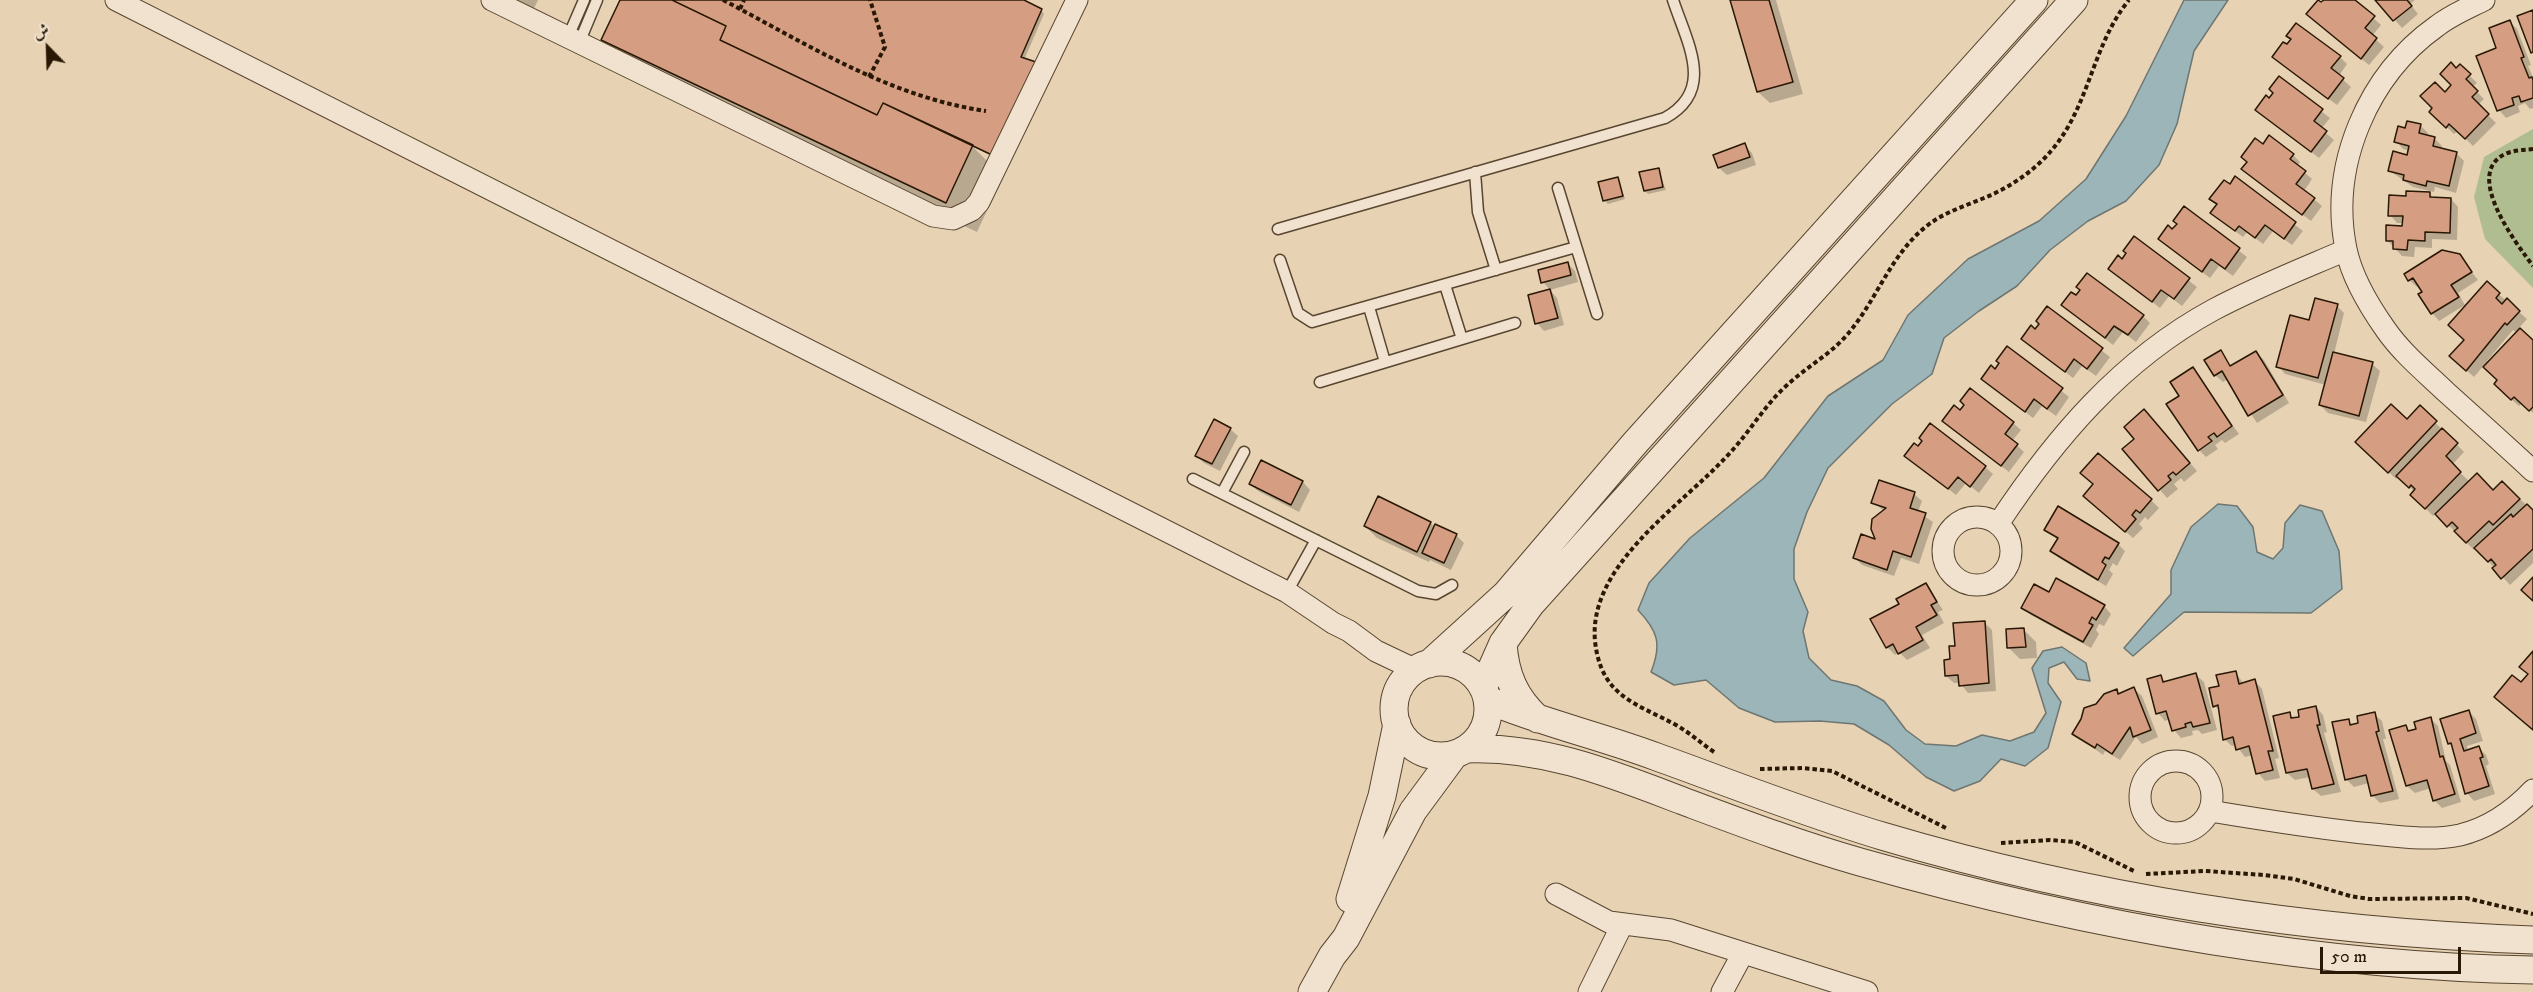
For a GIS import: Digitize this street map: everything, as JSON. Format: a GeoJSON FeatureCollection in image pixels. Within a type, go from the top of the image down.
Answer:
{"type":"FeatureCollection","features":[{"type":"Feature","properties":{"kind":"street"},"geometry":{"type":"LineString","coordinates":[[116,0],[1287,592],[1333,623],[1349,630],[1376,651],[1422,667],[1445,663],[1461,666],[1474,675],[1485,694],[1488,714],[1485,728],[1477,740],[1460,752],[1413,811],[1346,938],[1332,956],[1312,992]]}},
{"type":"Feature","properties":{"kind":"street"},"geometry":{"type":"LineString","coordinates":[[492,0],[933,216],[953,219],[972,210],[978,202],[1077,0]]}},
{"type":"Feature","properties":{"kind":"street"},"geometry":{"type":"LineString","coordinates":[[1332,956],[1370,839],[1397,724],[1395,700],[1406,678],[1422,667],[1506,594],[1635,443],[2034,0]]}},
{"type":"Feature","properties":{"kind":"street"},"geometry":{"type":"LineString","coordinates":[[1485,694],[1503,643],[1531,604],[2074,0]]}},
{"type":"Feature","properties":{"kind":"street"},"geometry":{"type":"LineString","coordinates":[[2484,0],[2437,26],[2415,43],[2395,64],[2364,111],[2347,166],[2343,194],[2346,250],[2370,307],[2387,332],[2408,356],[2533,471]]}},
{"type":"Feature","properties":{"kind":"street"},"geometry":{"type":"LineString","coordinates":[[1998,524],[2047,453],[2075,420],[2139,360],[2211,311],[2346,250]]}},
{"type":"Feature","properties":{"kind":"street"},"geometry":{"type":"LineString","coordinates":[[1503,643],[1506,669],[1516,694],[1539,720]]}},
{"type":"Feature","properties":{"kind":"street"},"geometry":{"type":"LineString","coordinates":[[1485,694],[1539,720],[1619,744],[1747,791],[1881,836],[2052,880],[2158,902],[2275,920],[2404,933],[2533,940]]}},
{"type":"Feature","properties":{"kind":"street"},"geometry":{"type":"LineString","coordinates":[[1397,724],[1402,735],[1420,751],[1443,756],[1460,752],[1522,750],[1577,762],[1772,834],[1858,861],[1944,885],[2100,920],[2310,955],[2451,967],[2533,970]]}},
{"type":"Feature","properties":{"kind":"street"},"geometry":{"type":"LineString","coordinates":[[2210,811],[2346,832],[2443,837],[2470,832],[2496,821],[2511,811],[2533,790]]}},
{"type":"Feature","properties":{"kind":"street"},"geometry":{"type":"LineString","coordinates":[[1556,894],[1622,925],[1662,928],[1855,990]]}},
{"type":"Feature","properties":{"kind":"street"},"geometry":{"type":"LineString","coordinates":[[1589,992],[1622,925]]}},
{"type":"Feature","properties":{"kind":"street"},"geometry":{"type":"LineString","coordinates":[[1722,992],[1743,953]]}},
{"type":"Feature","properties":{"kind":"lane"},"geometry":{"type":"LineString","coordinates":[[573,40],[584,0]]}},
{"type":"Feature","properties":{"kind":"lane"},"geometry":{"type":"LineString","coordinates":[[573,40],[597,0]]}},
{"type":"Feature","properties":{"kind":"lane"},"geometry":{"type":"LineString","coordinates":[[1278,229],[1665,118],[1689,99],[1695,85],[1695,70],[1673,0]]}},
{"type":"Feature","properties":{"kind":"lane"},"geometry":{"type":"LineString","coordinates":[[1475,172],[1478,212],[1496,270]]}},
{"type":"Feature","properties":{"kind":"lane"},"geometry":{"type":"LineString","coordinates":[[1558,188],[1597,314]]}},
{"type":"Feature","properties":{"kind":"lane"},"geometry":{"type":"LineString","coordinates":[[1280,260],[1298,313],[1306,321],[1318,322],[1576,247]]}},
{"type":"Feature","properties":{"kind":"lane"},"geometry":{"type":"LineString","coordinates":[[1445,285],[1462,339]]}},
{"type":"Feature","properties":{"kind":"lane"},"geometry":{"type":"LineString","coordinates":[[1369,307],[1385,362]]}},
{"type":"Feature","properties":{"kind":"lane"},"geometry":{"type":"LineString","coordinates":[[1320,382],[1515,323]]}},
{"type":"Feature","properties":{"kind":"lane"},"geometry":{"type":"LineString","coordinates":[[1222,493],[1244,452]]}},
{"type":"Feature","properties":{"kind":"lane"},"geometry":{"type":"LineString","coordinates":[[1193,479],[1427,594],[1445,591],[1452,585]]}},
{"type":"Feature","properties":{"kind":"lane"},"geometry":{"type":"LineString","coordinates":[[1287,592],[1316,540]]}},
{"type":"Feature","properties":{"kind":"path"},"geometry":{"type":"LineString","coordinates":[[723,0],[868,77],[944,103],[986,111]]}},
{"type":"Feature","properties":{"kind":"path"},"geometry":{"type":"LineString","coordinates":[[740,9],[744,0]]}},
{"type":"Feature","properties":{"kind":"path"},"geometry":{"type":"LineString","coordinates":[[868,77],[885,46],[870,0]]}},
{"type":"Feature","properties":{"kind":"path"},"geometry":{"type":"LineString","coordinates":[[1718,755],[1675,724],[1635,706],[1619,694],[1607,678],[1599,660],[1596,631],[1601,602],[1609,583],[1636,544],[1717,467],[1774,398],[1844,339],[1869,307],[1889,270],[1914,237],[1947,213],[2004,189],[2051,152],[2074,119],[2104,41],[2129,0]]}},
{"type":"Feature","properties":{"kind":"path"},"geometry":{"type":"LineString","coordinates":[[2533,149],[2513,151],[2499,158],[2491,170],[2488,184],[2509,230],[2533,266]]}},
{"type":"Feature","properties":{"kind":"path"},"geometry":{"type":"LineString","coordinates":[[1756,769],[1803,768],[1832,771],[1950,830]]}},
{"type":"Feature","properties":{"kind":"path"},"geometry":{"type":"LineString","coordinates":[[1999,843],[2063,840],[2088,846],[2120,865],[2148,874],[2205,871],[2264,874],[2294,879],[2350,896],[2369,899],[2466,898],[2533,914]]}},
{"type":"Feature","properties":{"kind":"green space"},"geometry":{"type":"Polygon","coordinates":[[[2533,129],[2533,288],[2485,239],[2474,197],[2484,157],[2533,129]]]}},
{"type":"Feature","properties":{"kind":"water"},"geometry":{"type":"Polygon","coordinates":[[[2184,0],[2228,0],[2194,51],[2177,124],[2159,165],[2126,201],[2088,221],[2050,250],[2017,286],[1944,338],[1932,374],[1892,404],[1828,468],[1807,512],[1794,549],[1794,579],[1808,612],[1803,631],[1809,658],[1831,680],[1857,686],[1884,701],[1906,730],[1925,744],[1956,746],[1982,735],[2010,741],[2034,732],[2046,713],[2032,668],[2043,651],[2062,647],[2086,663],[2090,681],[2077,679],[2064,662],[2049,668],[2048,683],[2061,702],[2048,748],[2025,766],[2001,759],[1980,781],[1954,791],[1926,777],[1889,745],[1854,724],[1820,721],[1775,722],[1739,708],[1706,680],[1674,685],[1651,672],[1656,653],[1656,638],[1654,631],[1638,610],[1649,583],[1690,538],[1764,478],[1828,396],[1883,360],[1908,315],[1968,259],[2039,221],[2086,179],[2126,116],[2184,0]]]}},
{"type":"Feature","properties":{"kind":"water"},"geometry":{"type":"Polygon","coordinates":[[[2218,504],[2237,506],[2253,527],[2257,552],[2273,559],[2283,548],[2285,523],[2300,505],[2322,511],[2339,551],[2342,589],[2311,613],[2184,612],[2133,656],[2124,648],[2171,594],[2171,570],[2191,527],[2218,504]]]}},
{"type":"Feature","properties":{"kind":"building"},"geometry":{"type":"Polygon","coordinates":[[[620,0],[672,0],[726,26],[720,40],[877,115],[883,103],[973,145],[946,203],[601,40],[620,0]]]}},
{"type":"Feature","properties":{"kind":"building"},"geometry":{"type":"Polygon","coordinates":[[[672,0],[1024,0],[1042,9],[1021,57],[1036,62],[994,156],[883,103],[877,115],[720,40],[726,26],[672,0]]]}},
{"type":"Feature","properties":{"kind":"building"},"geometry":{"type":"Polygon","coordinates":[[[1730,0],[1769,0],[1793,82],[1757,92],[1730,0]]]}},
{"type":"Feature","properties":{"kind":"building"},"geometry":{"type":"Polygon","coordinates":[[[2318,0],[2321,2],[2324,0],[2355,0],[2375,16],[2365,28],[2377,38],[2361,59],[2306,14],[2318,0]]]}},
{"type":"Feature","properties":{"kind":"building"},"geometry":{"type":"Polygon","coordinates":[[[2375,0],[2407,0],[2412,6],[2393,21],[2375,0]]]}},
{"type":"Feature","properties":{"kind":"building"},"geometry":{"type":"Polygon","coordinates":[[[2533,10],[2533,52],[2531,53],[2517,16],[2533,10]]]}},
{"type":"Feature","properties":{"kind":"building"},"geometry":{"type":"Polygon","coordinates":[[[2510,20],[2524,57],[2521,58],[2529,78],[2532,77],[2533,80],[2533,98],[2521,102],[2519,96],[2512,98],[2514,105],[2497,111],[2476,56],[2496,48],[2489,28],[2510,20]]]}},
{"type":"Feature","properties":{"kind":"building"},"geometry":{"type":"Polygon","coordinates":[[[2296,23],[2341,56],[2331,68],[2344,78],[2328,99],[2272,57],[2283,42],[2287,44],[2291,39],[2286,36],[2296,23]]]}},
{"type":"Feature","properties":{"kind":"building"},"geometry":{"type":"Polygon","coordinates":[[[2451,62],[2456,68],[2460,64],[2471,74],[2466,79],[2478,91],[2472,97],[2489,114],[2465,139],[2449,124],[2446,128],[2429,112],[2432,108],[2420,96],[2435,82],[2445,92],[2451,85],[2440,74],[2451,62]]]}},
{"type":"Feature","properties":{"kind":"building"},"geometry":{"type":"Polygon","coordinates":[[[2279,76],[2323,109],[2314,121],[2327,131],[2311,152],[2255,110],[2266,95],[2269,98],[2273,93],[2269,89],[2279,76]]]}},
{"type":"Feature","properties":{"kind":"building"},"geometry":{"type":"Polygon","coordinates":[[[2407,121],[2421,124],[2419,133],[2435,137],[2433,146],[2457,152],[2449,186],[2427,181],[2426,186],[2403,180],[2404,175],[2388,171],[2393,151],[2407,155],[2409,146],[2394,142],[2398,126],[2405,128],[2407,121]]]}},
{"type":"Feature","properties":{"kind":"building"},"geometry":{"type":"Polygon","coordinates":[[[2269,135],[2294,154],[2290,159],[2306,171],[2296,184],[2315,198],[2302,215],[2241,169],[2247,162],[2241,157],[2255,138],[2263,144],[2269,135]]]}},
{"type":"Feature","properties":{"kind":"building"},"geometry":{"type":"Polygon","coordinates":[[[1745,143],[1750,157],[1718,168],[1713,155],[1745,143]]]}},
{"type":"Feature","properties":{"kind":"building"},"geometry":{"type":"Polygon","coordinates":[[[1659,168],[1663,187],[1644,191],[1639,172],[1659,168]]]}},
{"type":"Feature","properties":{"kind":"building"},"geometry":{"type":"Polygon","coordinates":[[[2235,176],[2296,222],[2284,239],[2265,225],[2255,238],[2239,226],[2235,231],[2210,213],[2217,204],[2209,199],[2224,180],[2230,184],[2235,176]]]}},
{"type":"Feature","properties":{"kind":"building"},"geometry":{"type":"Polygon","coordinates":[[[1618,177],[1623,196],[1603,201],[1598,182],[1618,177]]]}},
{"type":"Feature","properties":{"kind":"building"},"geometry":{"type":"Polygon","coordinates":[[[2406,191],[2430,192],[2430,197],[2451,198],[2450,233],[2425,232],[2425,241],[2408,240],[2407,250],[2393,249],[2393,241],[2386,241],[2386,225],[2402,226],[2403,216],[2388,216],[2389,195],[2406,196],[2406,191]]]}},
{"type":"Feature","properties":{"kind":"building"},"geometry":{"type":"Polygon","coordinates":[[[2184,206],[2240,248],[2225,269],[2211,259],[2202,272],[2158,239],[2168,225],[2172,229],[2177,224],[2173,221],[2184,206]]]}},
{"type":"Feature","properties":{"kind":"building"},"geometry":{"type":"Polygon","coordinates":[[[2134,236],[2190,278],[2174,299],[2161,290],[2152,302],[2108,269],[2118,255],[2122,259],[2126,253],[2123,251],[2134,236]]]}},
{"type":"Feature","properties":{"kind":"building"},"geometry":{"type":"Polygon","coordinates":[[[2442,250],[2460,254],[2472,272],[2451,285],[2459,297],[2431,314],[2418,294],[2422,292],[2413,278],[2408,281],[2404,274],[2442,250]]]}},
{"type":"Feature","properties":{"kind":"building"},"geometry":{"type":"Polygon","coordinates":[[[1568,262],[1571,275],[1541,283],[1538,270],[1568,262]]]}},
{"type":"Feature","properties":{"kind":"building"},"geometry":{"type":"Polygon","coordinates":[[[2087,273],[2144,315],[2128,335],[2114,326],[2105,338],[2061,305],[2071,292],[2076,295],[2080,290],[2076,287],[2087,273]]]}},
{"type":"Feature","properties":{"kind":"building"},"geometry":{"type":"Polygon","coordinates":[[[2487,281],[2500,293],[2496,298],[2502,304],[2507,298],[2520,311],[2507,325],[2505,323],[2466,371],[2449,356],[2464,340],[2448,325],[2487,281]]]}},
{"type":"Feature","properties":{"kind":"building"},"geometry":{"type":"Polygon","coordinates":[[[1550,289],[1558,318],[1535,324],[1528,295],[1550,289]]]}},
{"type":"Feature","properties":{"kind":"building"},"geometry":{"type":"Polygon","coordinates":[[[2315,298],[2338,304],[2318,378],[2276,367],[2290,315],[2309,320],[2315,298]]]}},
{"type":"Feature","properties":{"kind":"building"},"geometry":{"type":"Polygon","coordinates":[[[2047,306],[2103,348],[2087,369],[2074,359],[2065,372],[2021,339],[2031,325],[2035,329],[2039,324],[2036,321],[2047,306]]]}},
{"type":"Feature","properties":{"kind":"building"},"geometry":{"type":"Polygon","coordinates":[[[2520,328],[2533,340],[2533,407],[2529,411],[2514,397],[2511,400],[2494,384],[2497,380],[2483,367],[2520,328]]]}},
{"type":"Feature","properties":{"kind":"building"},"geometry":{"type":"Polygon","coordinates":[[[2007,346],[2063,388],[2047,409],[2034,399],[2025,412],[1981,379],[1991,365],[1995,369],[1999,363],[1996,361],[2007,346]]]}},
{"type":"Feature","properties":{"kind":"building"},"geometry":{"type":"Polygon","coordinates":[[[2221,350],[2230,366],[2256,351],[2283,395],[2248,416],[2222,371],[2214,376],[2204,360],[2221,350]]]}},
{"type":"Feature","properties":{"kind":"building"},"geometry":{"type":"Polygon","coordinates":[[[2333,352],[2373,362],[2359,416],[2319,405],[2333,352]]]}},
{"type":"Feature","properties":{"kind":"building"},"geometry":{"type":"Polygon","coordinates":[[[2193,367],[2232,426],[2217,437],[2214,433],[2208,437],[2212,441],[2198,451],[2166,404],[2179,396],[2170,382],[2193,367]]]}},
{"type":"Feature","properties":{"kind":"building"},"geometry":{"type":"Polygon","coordinates":[[[1970,388],[2014,422],[2005,434],[2018,444],[2001,466],[1942,421],[1954,405],[1960,410],[1964,405],[1960,401],[1970,388]]]}},
{"type":"Feature","properties":{"kind":"building"},"geometry":{"type":"Polygon","coordinates":[[[2391,404],[2407,419],[2420,405],[2437,421],[2388,473],[2355,442],[2391,404]]]}},
{"type":"Feature","properties":{"kind":"building"},"geometry":{"type":"Polygon","coordinates":[[[2144,409],[2190,463],[2176,475],[2173,472],[2168,476],[2171,480],[2158,491],[2122,449],[2134,439],[2124,427],[2144,409]]]}},
{"type":"Feature","properties":{"kind":"building"},"geometry":{"type":"Polygon","coordinates":[[[1214,419],[1231,428],[1212,464],[1195,456],[1214,419]]]}},
{"type":"Feature","properties":{"kind":"building"},"geometry":{"type":"Polygon","coordinates":[[[1930,423],[1986,466],[1970,487],[1958,477],[1948,489],[1904,456],[1914,443],[1918,446],[1922,441],[1919,438],[1930,423]]]}},
{"type":"Feature","properties":{"kind":"building"},"geometry":{"type":"Polygon","coordinates":[[[2442,428],[2458,443],[2446,456],[2461,472],[2425,509],[2410,495],[2415,489],[2411,485],[2409,488],[2396,476],[2442,428]]]}},
{"type":"Feature","properties":{"kind":"building"},"geometry":{"type":"Polygon","coordinates":[[[2098,453],[2152,499],[2140,513],[2136,510],[2132,515],[2136,519],[2125,532],[2083,496],[2093,484],[2080,473],[2098,453]]]}},
{"type":"Feature","properties":{"kind":"building"},"geometry":{"type":"Polygon","coordinates":[[[1261,460],[1303,481],[1291,505],[1249,484],[1261,460]]]}},
{"type":"Feature","properties":{"kind":"building"},"geometry":{"type":"Polygon","coordinates":[[[2477,473],[2493,490],[2502,481],[2520,499],[2493,525],[2489,521],[2466,543],[2454,531],[2458,528],[2452,522],[2447,527],[2435,514],[2477,473]]]}},
{"type":"Feature","properties":{"kind":"building"},"geometry":{"type":"Polygon","coordinates":[[[1879,480],[1915,492],[1910,508],[1926,513],[1911,557],[1893,551],[1887,570],[1853,558],[1861,534],[1875,539],[1871,529],[1872,519],[1886,508],[1871,503],[1879,480]]]}},
{"type":"Feature","properties":{"kind":"building"},"geometry":{"type":"Polygon","coordinates":[[[1378,496],[1431,522],[1417,552],[1364,526],[1378,496]]]}},
{"type":"Feature","properties":{"kind":"building"},"geometry":{"type":"Polygon","coordinates":[[[2527,504],[2533,510],[2533,549],[2501,579],[2492,568],[2496,565],[2491,559],[2488,562],[2474,548],[2511,514],[2513,517],[2527,504]]]}},
{"type":"Feature","properties":{"kind":"building"},"geometry":{"type":"Polygon","coordinates":[[[2058,506],[2119,543],[2109,559],[2105,557],[2102,562],[2106,565],[2098,580],[2050,551],[2058,538],[2044,530],[2058,506]]]}},
{"type":"Feature","properties":{"kind":"building"},"geometry":{"type":"Polygon","coordinates":[[[1435,524],[1457,534],[1444,563],[1422,553],[1435,524]]]}},
{"type":"Feature","properties":{"kind":"building"},"geometry":{"type":"Polygon","coordinates":[[[2533,577],[2533,601],[2521,590],[2533,577]]]}},
{"type":"Feature","properties":{"kind":"building"},"geometry":{"type":"Polygon","coordinates":[[[2056,578],[2105,605],[2096,620],[2092,617],[2089,623],[2093,625],[2083,642],[2021,608],[2034,584],[2049,592],[2056,578]]]}},
{"type":"Feature","properties":{"kind":"building"},"geometry":{"type":"Polygon","coordinates":[[[1926,583],[1937,602],[1931,605],[1937,615],[1916,627],[1923,640],[1898,654],[1893,644],[1886,648],[1870,619],[1899,604],[1896,599],[1926,583]]]}},
{"type":"Feature","properties":{"kind":"building"},"geometry":{"type":"Polygon","coordinates":[[[1985,621],[1989,683],[1959,686],[1958,675],[1945,676],[1944,660],[1950,659],[1949,646],[1955,646],[1953,623],[1985,621]]]}},
{"type":"Feature","properties":{"kind":"building"},"geometry":{"type":"Polygon","coordinates":[[[2024,628],[2026,647],[2007,648],[2006,629],[2024,628]]]}},
{"type":"Feature","properties":{"kind":"building"},"geometry":{"type":"Polygon","coordinates":[[[2533,651],[2533,730],[2494,697],[2512,675],[2521,682],[2528,674],[2519,667],[2533,651]]]}},
{"type":"Feature","properties":{"kind":"building"},"geometry":{"type":"Polygon","coordinates":[[[2236,671],[2239,684],[2255,679],[2273,751],[2268,751],[2273,770],[2256,774],[2249,746],[2236,750],[2233,737],[2223,740],[2218,705],[2213,707],[2209,688],[2219,686],[2216,675],[2236,671]]]}},
{"type":"Feature","properties":{"kind":"building"},"geometry":{"type":"Polygon","coordinates":[[[2196,673],[2210,723],[2193,727],[2191,722],[2185,724],[2186,727],[2172,731],[2166,711],[2156,714],[2147,679],[2161,675],[2163,682],[2196,673]]]}},
{"type":"Feature","properties":{"kind":"building"},"geometry":{"type":"Polygon","coordinates":[[[2134,687],[2151,730],[2133,737],[2130,727],[2112,754],[2097,744],[2095,748],[2072,734],[2081,719],[2084,708],[2096,704],[2104,694],[2117,689],[2118,694],[2134,687]]]}},
{"type":"Feature","properties":{"kind":"building"},"geometry":{"type":"Polygon","coordinates":[[[2316,706],[2320,725],[2317,725],[2334,784],[2312,789],[2307,769],[2286,773],[2273,716],[2290,712],[2291,718],[2299,717],[2298,710],[2316,706]]]}},
{"type":"Feature","properties":{"kind":"building"},"geometry":{"type":"Polygon","coordinates":[[[2469,710],[2476,733],[2460,739],[2464,751],[2479,746],[2483,757],[2480,758],[2489,786],[2465,794],[2451,743],[2448,744],[2440,719],[2469,710]]]}},
{"type":"Feature","properties":{"kind":"building"},"geometry":{"type":"Polygon","coordinates":[[[2375,712],[2379,731],[2376,732],[2393,791],[2371,796],[2366,775],[2345,780],[2332,722],[2349,719],[2350,725],[2358,723],[2357,716],[2375,712]]]}},
{"type":"Feature","properties":{"kind":"building"},"geometry":{"type":"Polygon","coordinates":[[[2431,717],[2440,757],[2443,756],[2455,794],[2433,801],[2427,780],[2406,786],[2389,730],[2406,725],[2408,731],[2416,729],[2414,722],[2431,717]]]}}]}
